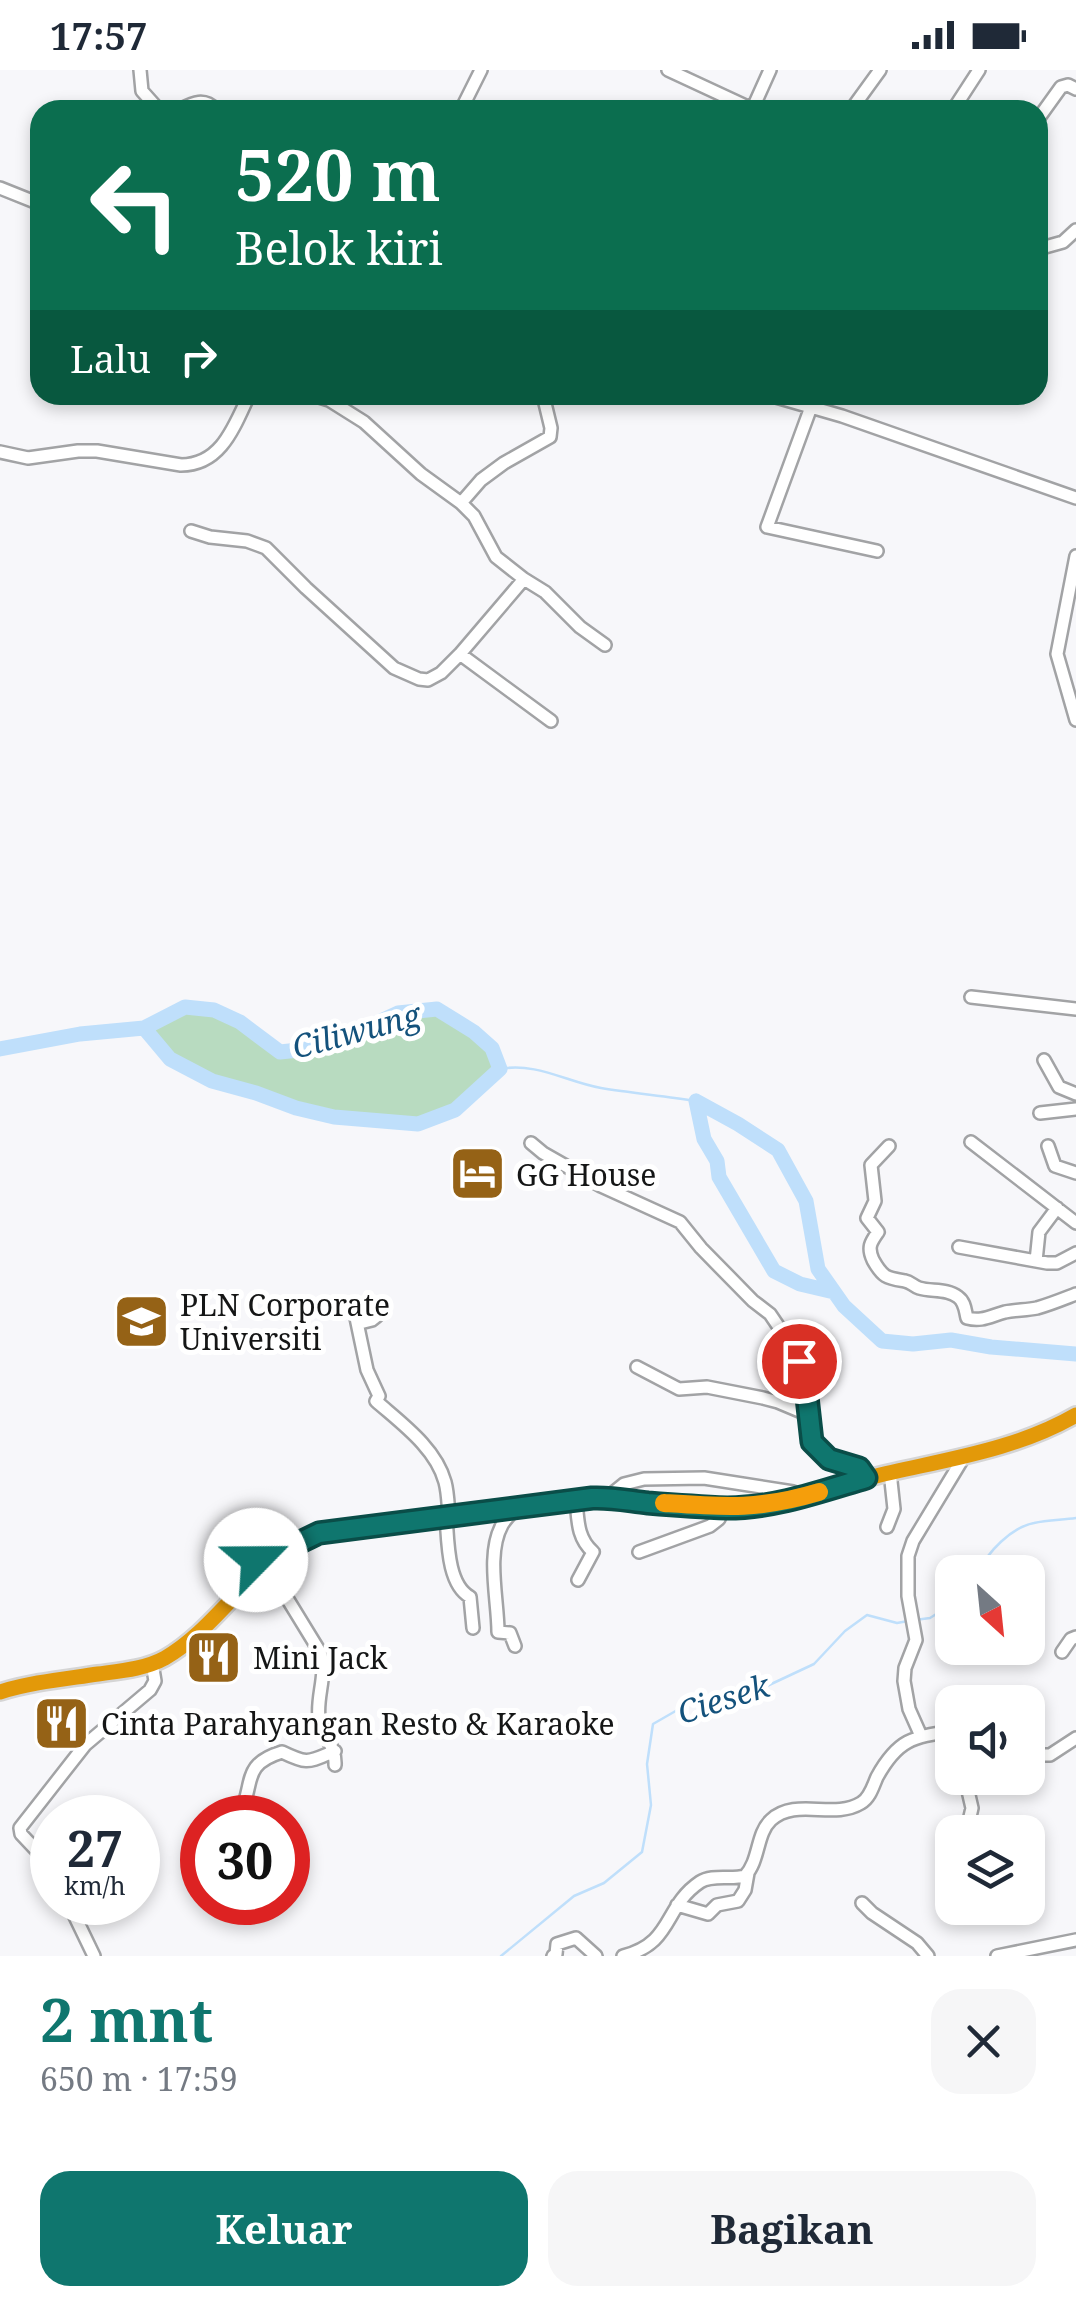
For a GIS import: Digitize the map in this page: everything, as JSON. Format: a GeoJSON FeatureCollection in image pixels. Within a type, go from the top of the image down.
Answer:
{"type":"FeatureCollection","features":[{"type":"Feature","properties":{"kind":"highway"},"geometry":{"type":"LineString","coordinates":[[0,1692],[24,1684],[120,1671],[164,1658],[288,1548],[319,1533],[576,1500],[608,1498],[722,1508],[779,1504],[866,1478],[1038,1436],[1075,1411]]}},
{"type":"Feature","properties":{"kind":"street"},"geometry":{"type":"LineString","coordinates":[[140,70],[142,91],[150,100]]}},
{"type":"Feature","properties":{"kind":"street"},"geometry":{"type":"LineString","coordinates":[[466,100],[482,70]]}},
{"type":"Feature","properties":{"kind":"street"},"geometry":{"type":"LineString","coordinates":[[668,70],[731,100]]}},
{"type":"Feature","properties":{"kind":"street"},"geometry":{"type":"LineString","coordinates":[[757,100],[771,70]]}},
{"type":"Feature","properties":{"kind":"street"},"geometry":{"type":"LineString","coordinates":[[858,100],[880,70]]}},
{"type":"Feature","properties":{"kind":"street"},"geometry":{"type":"LineString","coordinates":[[959,100],[980,70]]}},
{"type":"Feature","properties":{"kind":"street"},"geometry":{"type":"LineString","coordinates":[[1048,106],[1062,87],[1076,89]]}},
{"type":"Feature","properties":{"kind":"street"},"geometry":{"type":"LineString","coordinates":[[0,188],[30,200]]}},
{"type":"Feature","properties":{"kind":"street"},"geometry":{"type":"LineString","coordinates":[[1048,246],[1064,242],[1076,230]]}},
{"type":"Feature","properties":{"kind":"street"},"geometry":{"type":"LineString","coordinates":[[0,452],[37,458],[90,451],[195,466],[212,457],[224,442],[244,405]]}},
{"type":"Feature","properties":{"kind":"street"},"geometry":{"type":"LineString","coordinates":[[337,405],[364,422],[421,474],[461,503],[474,516],[496,557],[545,592],[580,627],[605,645]]}},
{"type":"Feature","properties":{"kind":"street"},"geometry":{"type":"LineString","coordinates":[[461,503],[481,480],[550,437],[552,428],[546,405]]}},
{"type":"Feature","properties":{"kind":"street"},"geometry":{"type":"LineString","coordinates":[[804,405],[1076,498]]}},
{"type":"Feature","properties":{"kind":"street"},"geometry":{"type":"LineString","coordinates":[[811,407],[767,527],[877,552]]}},
{"type":"Feature","properties":{"kind":"street"},"geometry":{"type":"LineString","coordinates":[[191,530],[266,548],[394,668],[413,678],[436,677],[524,579]]}},
{"type":"Feature","properties":{"kind":"street"},"geometry":{"type":"LineString","coordinates":[[1076,556],[1057,654],[1076,720]]}},
{"type":"Feature","properties":{"kind":"street"},"geometry":{"type":"LineString","coordinates":[[460,654],[552,721]]}},
{"type":"Feature","properties":{"kind":"street"},"geometry":{"type":"LineString","coordinates":[[971,996],[1076,1009]]}},
{"type":"Feature","properties":{"kind":"street"},"geometry":{"type":"LineString","coordinates":[[1044,1060],[1059,1087],[1076,1094]]}},
{"type":"Feature","properties":{"kind":"street"},"geometry":{"type":"LineString","coordinates":[[1040,1114],[1076,1109]]}},
{"type":"Feature","properties":{"kind":"street"},"geometry":{"type":"LineString","coordinates":[[971,1142],[1076,1223]]}},
{"type":"Feature","properties":{"kind":"street"},"geometry":{"type":"LineString","coordinates":[[531,1143],[543,1154],[602,1186],[680,1222],[783,1332],[802,1368],[809,1434],[816,1448],[829,1459],[859,1468],[866,1478]]}},
{"type":"Feature","properties":{"kind":"street"},"geometry":{"type":"LineString","coordinates":[[889,1146],[871,1165],[875,1201],[866,1218],[878,1232],[870,1251],[882,1273],[896,1281],[956,1295],[964,1304],[966,1318],[972,1320],[1037,1308],[1076,1294]]}},
{"type":"Feature","properties":{"kind":"street"},"geometry":{"type":"LineString","coordinates":[[1048,1146],[1055,1166],[1076,1174]]}},
{"type":"Feature","properties":{"kind":"street"},"geometry":{"type":"LineString","coordinates":[[1036,1261],[1039,1232],[1057,1208]]}},
{"type":"Feature","properties":{"kind":"street"},"geometry":{"type":"LineString","coordinates":[[958,1248],[1057,1263],[1076,1253]]}},
{"type":"Feature","properties":{"kind":"street"},"geometry":{"type":"LineString","coordinates":[[356,1317],[366,1370],[380,1396],[376,1401],[410,1430],[445,1481],[451,1569],[462,1592],[470,1597],[473,1628]]}},
{"type":"Feature","properties":{"kind":"street"},"geometry":{"type":"LineString","coordinates":[[637,1367],[680,1389],[707,1388],[762,1398],[809,1415]]}},
{"type":"Feature","properties":{"kind":"street"},"geometry":{"type":"LineString","coordinates":[[922,1736],[909,1709],[904,1681],[916,1640],[908,1596],[910,1549],[965,1455]]}},
{"type":"Feature","properties":{"kind":"street"},"geometry":{"type":"LineString","coordinates":[[887,1527],[894,1508],[890,1472]]}},
{"type":"Feature","properties":{"kind":"street"},"geometry":{"type":"LineString","coordinates":[[608,1498],[624,1484],[644,1478],[704,1478],[793,1492]]}},
{"type":"Feature","properties":{"kind":"street"},"geometry":{"type":"LineString","coordinates":[[576,1500],[582,1538],[594,1552],[578,1580]]}},
{"type":"Feature","properties":{"kind":"street"},"geometry":{"type":"LineString","coordinates":[[514,1646],[510,1633],[498,1632],[494,1551],[502,1524],[518,1506]]}},
{"type":"Feature","properties":{"kind":"street"},"geometry":{"type":"LineString","coordinates":[[638,1552],[710,1526],[720,1519],[722,1508]]}},
{"type":"Feature","properties":{"kind":"street"},"geometry":{"type":"LineString","coordinates":[[232,1533],[282,1590],[320,1652],[324,1663],[318,1715],[336,1751],[335,1765]]}},
{"type":"Feature","properties":{"kind":"street"},"geometry":{"type":"LineString","coordinates":[[1062,1652],[1076,1636]]}},
{"type":"Feature","properties":{"kind":"street"},"geometry":{"type":"LineString","coordinates":[[46,1795],[85,1746],[150,1690],[155,1681],[152,1663]]}},
{"type":"Feature","properties":{"kind":"street"},"geometry":{"type":"LineString","coordinates":[[677,1905],[708,1914],[717,1904],[738,1901],[766,1826],[774,1817],[786,1810],[834,1811],[860,1804],[898,1748],[907,1741],[935,1734]]}},
{"type":"Feature","properties":{"kind":"street"},"geometry":{"type":"LineString","coordinates":[[1045,1754],[1076,1738]]}},
{"type":"Feature","properties":{"kind":"street"},"geometry":{"type":"LineString","coordinates":[[247,1795],[252,1770],[268,1758],[282,1752],[306,1762],[336,1751]]}},
{"type":"Feature","properties":{"kind":"street"},"geometry":{"type":"LineString","coordinates":[[30,1815],[20,1828],[20,1834],[30,1844]]}},
{"type":"Feature","properties":{"kind":"street"},"geometry":{"type":"LineString","coordinates":[[623,1956],[654,1942],[677,1905],[704,1880],[748,1874]]}},
{"type":"Feature","properties":{"kind":"street"},"geometry":{"type":"LineString","coordinates":[[862,1903],[917,1942],[928,1956]]}},
{"type":"Feature","properties":{"kind":"street"},"geometry":{"type":"LineString","coordinates":[[79,1925],[94,1956]]}},
{"type":"Feature","properties":{"kind":"street"},"geometry":{"type":"LineString","coordinates":[[553,1956],[557,1944],[576,1938],[596,1956]]}},
{"type":"Feature","properties":{"kind":"street"},"geometry":{"type":"LineString","coordinates":[[997,1956],[1076,1940]]}},
{"type":"Feature","properties":{"kind":"green space"},"geometry":{"type":"Polygon","coordinates":[[[185,1007],[226,1016],[281,1052],[308,1049],[351,1035],[398,1013],[437,1009],[492,1048],[500,1069],[455,1110],[418,1124],[334,1117],[211,1081],[170,1059],[144,1028],[185,1007]]]}},
{"type":"Feature","properties":{"kind":"waterway","name":"Ciliwung"},"geometry":{"type":"LineString","coordinates":[[0,1049],[80,1034],[144,1028],[185,1007],[214,1010],[240,1022],[280,1052],[308,1049],[351,1035],[398,1013],[437,1009],[492,1048],[500,1069],[455,1110],[418,1124],[334,1117],[212,1081],[170,1059],[144,1028]]}},
{"type":"Feature","properties":{"kind":"waterway","name":"Ciliwung"},"geometry":{"type":"LineString","coordinates":[[500,1069],[526,1068],[601,1088],[696,1101]]}},
{"type":"Feature","properties":{"kind":"waterway"},"geometry":{"type":"LineString","coordinates":[[696,1101],[778,1150],[806,1201],[818,1269],[844,1306],[882,1341],[913,1344],[951,1340],[1076,1354]]}},
{"type":"Feature","properties":{"kind":"waterway"},"geometry":{"type":"LineString","coordinates":[[696,1101],[704,1139],[717,1161],[719,1177],[774,1271],[800,1284],[834,1292]]}},
{"type":"Feature","properties":{"kind":"waterway","name":"Ciesek"},"geometry":{"type":"LineString","coordinates":[[990,1555],[1009,1535],[1026,1525],[1076,1518]]}},
{"type":"Feature","properties":{"kind":"waterway","name":"Ciesek"},"geometry":{"type":"LineString","coordinates":[[501,1956],[574,1896],[604,1883],[642,1852],[651,1805],[647,1764],[653,1724],[693,1701],[767,1686],[814,1664],[845,1631],[867,1615],[897,1623],[908,1621]]}},
{"type":"Feature","properties":{"kind":"waterway","name":"Ciesek"},"geometry":{"type":"LineString","coordinates":[[915,1620],[935,1615]]}},
{"type":"Feature","properties":{"kind":"slow traffic"},"geometry":{"type":"LineString","coordinates":[[664,1503],[722,1508],[762,1506],[819,1492]]}},
{"type":"Feature","properties":{"kind":"place","name":"GG House"},"geometry":{"type":"Point","coordinates":[477,1174]}},
{"type":"Feature","properties":{"kind":"place","name":"PLN Corporate Universiti"},"geometry":{"type":"Point","coordinates":[141,1321]}},
{"type":"Feature","properties":{"kind":"place","name":"Mini Jack"},"geometry":{"type":"Point","coordinates":[214,1657]}},
{"type":"Feature","properties":{"kind":"place","name":"Cinta Parahyangan Resto & Karaoke"},"geometry":{"type":"Point","coordinates":[62,1723]}},
{"type":"Feature","properties":{"kind":"route"},"geometry":{"type":"LineString","coordinates":[[256,1560],[264,1569],[306,1537],[350,1528],[592,1498],[722,1508],[762,1506],[866,1478],[859,1468],[829,1459],[812,1442],[799,1361]]}}]}
